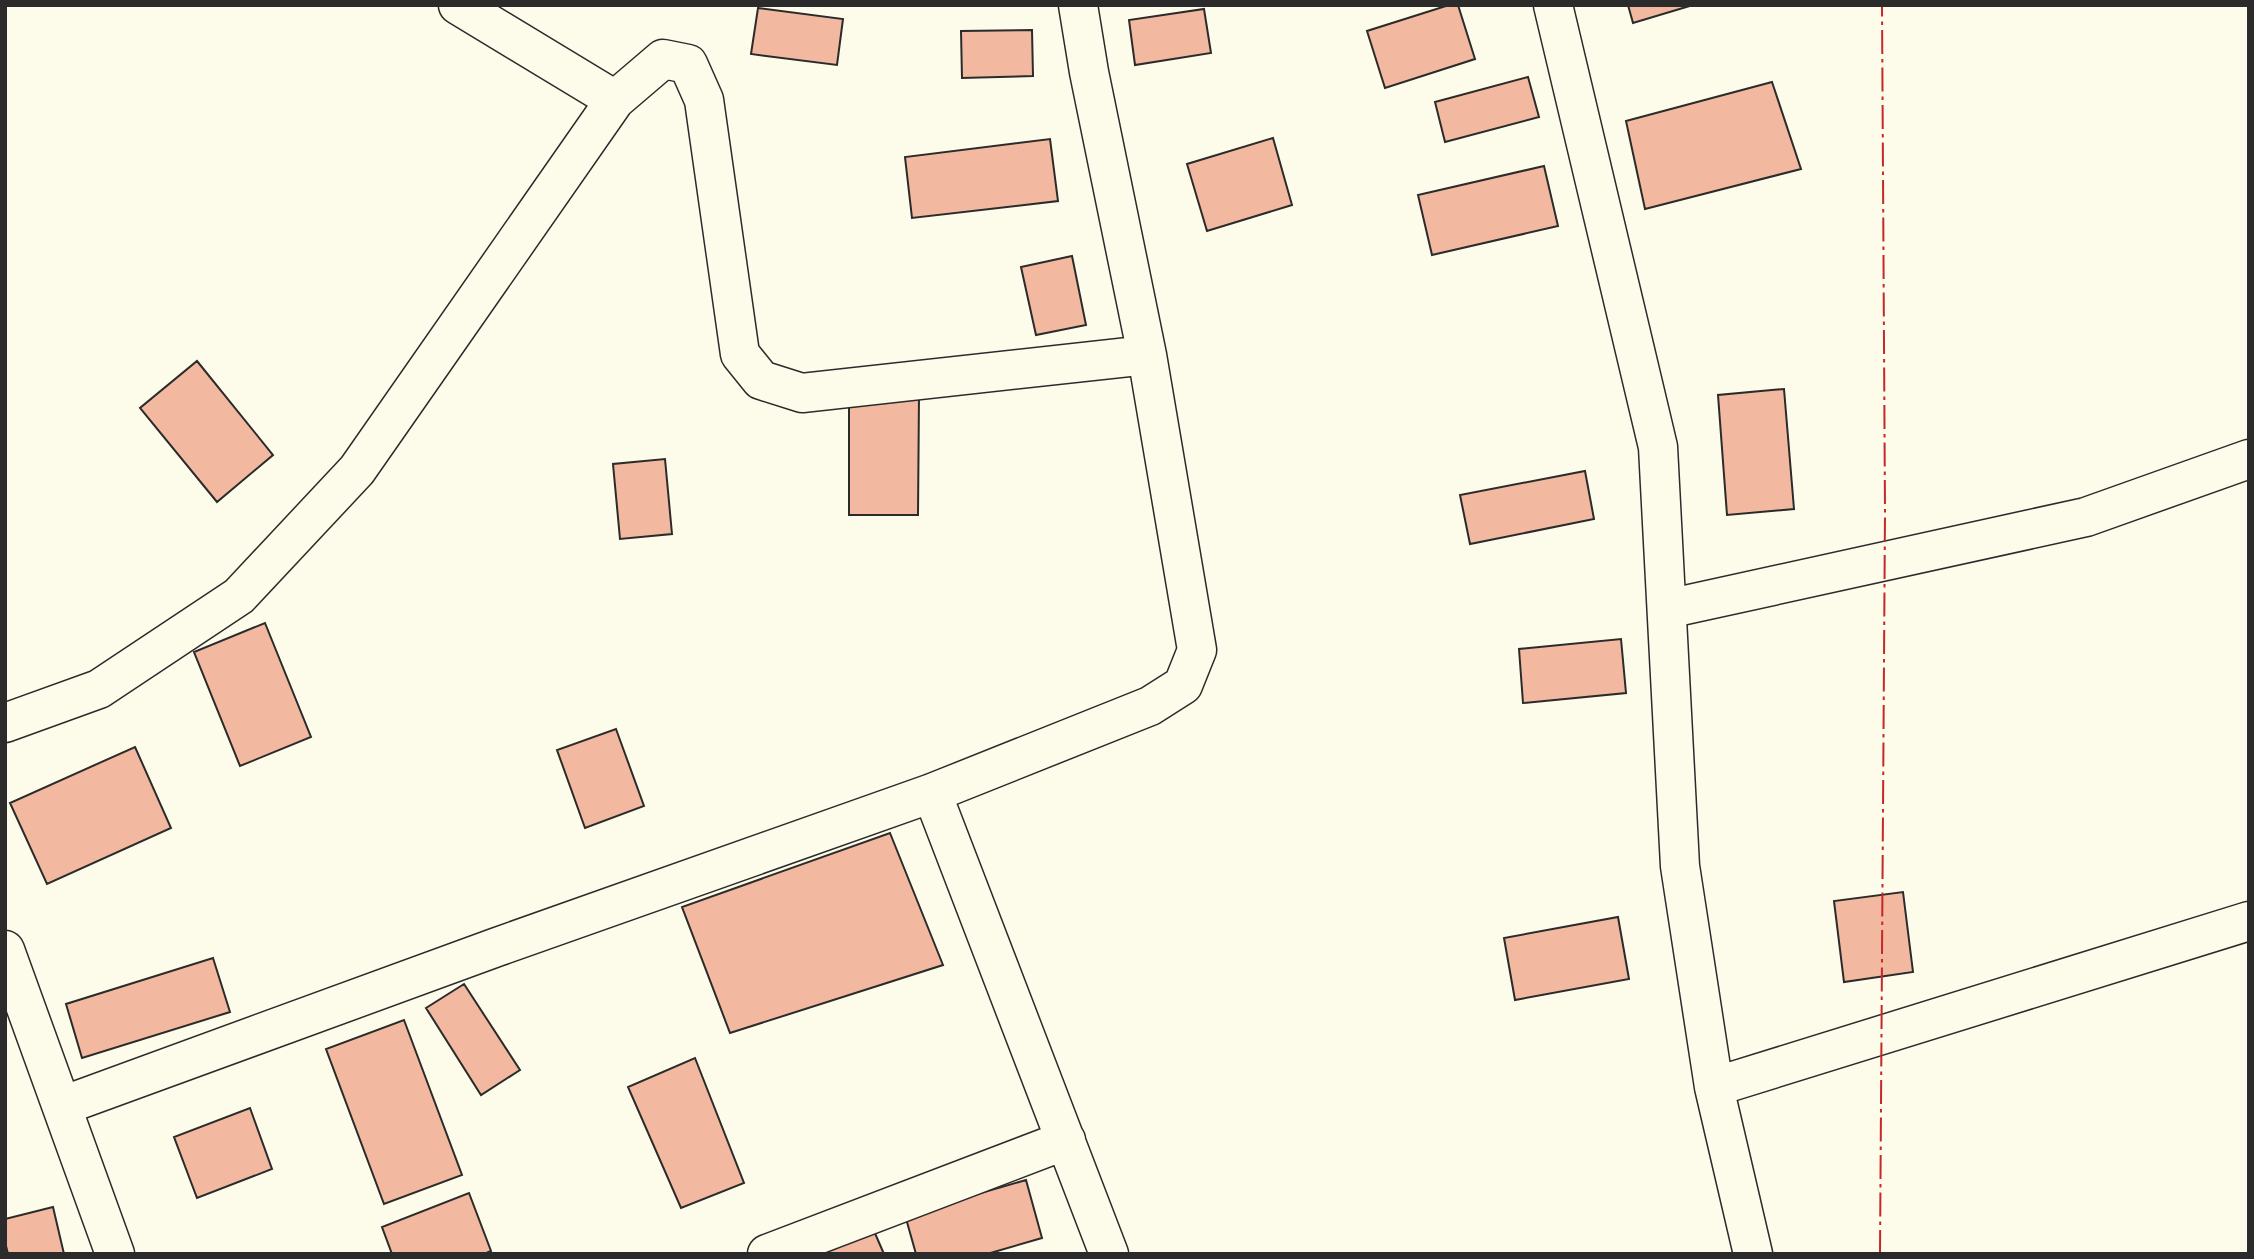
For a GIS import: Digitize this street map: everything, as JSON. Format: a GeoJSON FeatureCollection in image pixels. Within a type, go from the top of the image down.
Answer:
{"type":"FeatureCollection","features":[{"type":"Feature","properties":{"kind":"street"},"geometry":{"type":"LineString","coordinates":[[458,5],[615,100]]}},
{"type":"Feature","properties":{"kind":"street"},"geometry":{"type":"LineString","coordinates":[[62,1106],[497,947],[932,793],[1150,706],[1183,685],[1197,650],[1147,355],[1088,72],[1078,5]]}},
{"type":"Feature","properties":{"kind":"street"},"geometry":{"type":"LineString","coordinates":[[1553,5],[1658,447],[1680,866],[1714,1087],[1753,1254]]}},
{"type":"Feature","properties":{"kind":"street"},"geometry":{"type":"LineString","coordinates":[[5,723],[99,689],[239,596],[357,470],[615,100],[663,59],[688,64],[704,100],[740,354],[761,380],[802,393],[1147,355]]}},
{"type":"Feature","properties":{"kind":"street"},"geometry":{"type":"LineString","coordinates":[[1667,609],[2086,517],[2249,459]]}},
{"type":"Feature","properties":{"kind":"street"},"geometry":{"type":"LineString","coordinates":[[932,793],[1109,1254]]}},
{"type":"Feature","properties":{"kind":"street"},"geometry":{"type":"LineString","coordinates":[[1714,1087],[2249,921]]}},
{"type":"Feature","properties":{"kind":"street"},"geometry":{"type":"LineString","coordinates":[[5,950],[115,1254]]}},
{"type":"Feature","properties":{"kind":"street"},"geometry":{"type":"LineString","coordinates":[[767,1254],[1066,1140]]}},
{"type":"Feature","properties":{"kind":"building"},"geometry":{"type":"Polygon","coordinates":[[[1449,5],[1458,5],[1475,59],[1385,88],[1367,31],[1449,5]]]}},
{"type":"Feature","properties":{"kind":"building"},"geometry":{"type":"Polygon","coordinates":[[[1628,5],[1693,5],[1633,23],[1628,5]]]}},
{"type":"Feature","properties":{"kind":"building"},"geometry":{"type":"Polygon","coordinates":[[[758,8],[843,19],[837,65],[751,54],[758,8]]]}},
{"type":"Feature","properties":{"kind":"building"},"geometry":{"type":"Polygon","coordinates":[[[1204,9],[1211,53],[1135,65],[1129,20],[1204,9]]]}},
{"type":"Feature","properties":{"kind":"building"},"geometry":{"type":"Polygon","coordinates":[[[1032,30],[1033,76],[962,78],[961,31],[1032,30]]]}},
{"type":"Feature","properties":{"kind":"building"},"geometry":{"type":"Polygon","coordinates":[[[1528,77],[1539,117],[1445,142],[1435,102],[1528,77]]]}},
{"type":"Feature","properties":{"kind":"building"},"geometry":{"type":"Polygon","coordinates":[[[1772,82],[1801,169],[1645,209],[1626,121],[1772,82]]]}},
{"type":"Feature","properties":{"kind":"building"},"geometry":{"type":"Polygon","coordinates":[[[1273,138],[1292,205],[1207,231],[1187,164],[1273,138]]]}},
{"type":"Feature","properties":{"kind":"building"},"geometry":{"type":"Polygon","coordinates":[[[1050,139],[1058,201],[912,218],[905,157],[1050,139]]]}},
{"type":"Feature","properties":{"kind":"building"},"geometry":{"type":"Polygon","coordinates":[[[1544,166],[1558,226],[1432,255],[1418,195],[1544,166]]]}},
{"type":"Feature","properties":{"kind":"building"},"geometry":{"type":"Polygon","coordinates":[[[1072,256],[1086,325],[1036,335],[1021,267],[1072,256]]]}},
{"type":"Feature","properties":{"kind":"building"},"geometry":{"type":"Polygon","coordinates":[[[197,361],[273,455],[217,502],[140,408],[197,361]]]}},
{"type":"Feature","properties":{"kind":"building"},"geometry":{"type":"Polygon","coordinates":[[[1784,389],[1794,509],[1727,515],[1718,395],[1784,389]]]}},
{"type":"Feature","properties":{"kind":"building"},"geometry":{"type":"Polygon","coordinates":[[[849,395],[919,395],[918,515],[849,515],[849,395]]]}},
{"type":"Feature","properties":{"kind":"building"},"geometry":{"type":"Polygon","coordinates":[[[665,459],[672,534],[620,539],[613,464],[665,459]]]}},
{"type":"Feature","properties":{"kind":"building"},"geometry":{"type":"Polygon","coordinates":[[[1585,471],[1594,519],[1470,544],[1460,495],[1585,471]]]}},
{"type":"Feature","properties":{"kind":"building"},"geometry":{"type":"Polygon","coordinates":[[[265,623],[311,737],[240,766],[194,652],[265,623]]]}},
{"type":"Feature","properties":{"kind":"building"},"geometry":{"type":"Polygon","coordinates":[[[1621,639],[1626,693],[1523,703],[1519,649],[1621,639]]]}},
{"type":"Feature","properties":{"kind":"building"},"geometry":{"type":"Polygon","coordinates":[[[616,729],[644,806],[585,828],[557,750],[616,729]]]}},
{"type":"Feature","properties":{"kind":"building"},"geometry":{"type":"Polygon","coordinates":[[[135,747],[171,828],[47,884],[10,803],[135,747]]]}},
{"type":"Feature","properties":{"kind":"building"},"geometry":{"type":"Polygon","coordinates":[[[890,833],[943,965],[730,1033],[682,907],[890,833]]]}},
{"type":"Feature","properties":{"kind":"building"},"geometry":{"type":"Polygon","coordinates":[[[1903,892],[1913,972],[1844,982],[1834,901],[1903,892]]]}},
{"type":"Feature","properties":{"kind":"building"},"geometry":{"type":"Polygon","coordinates":[[[1618,917],[1629,979],[1515,1000],[1504,938],[1618,917]]]}},
{"type":"Feature","properties":{"kind":"building"},"geometry":{"type":"Polygon","coordinates":[[[213,958],[230,1012],[82,1058],[66,1004],[213,958]]]}},
{"type":"Feature","properties":{"kind":"building"},"geometry":{"type":"Polygon","coordinates":[[[464,984],[520,1070],[481,1095],[426,1008],[464,984]]]}},
{"type":"Feature","properties":{"kind":"building"},"geometry":{"type":"Polygon","coordinates":[[[404,1020],[462,1175],[384,1204],[326,1049],[404,1020]]]}},
{"type":"Feature","properties":{"kind":"building"},"geometry":{"type":"Polygon","coordinates":[[[695,1058],[744,1183],[681,1208],[628,1087],[695,1058]]]}},
{"type":"Feature","properties":{"kind":"building"},"geometry":{"type":"Polygon","coordinates":[[[250,1108],[272,1169],[197,1198],[174,1137],[250,1108]]]}},
{"type":"Feature","properties":{"kind":"building"},"geometry":{"type":"Polygon","coordinates":[[[1026,1180],[1042,1238],[987,1254],[916,1254],[905,1215],[1026,1180]]]}},
{"type":"Feature","properties":{"kind":"building"},"geometry":{"type":"Polygon","coordinates":[[[469,1193],[491,1251],[484,1254],[392,1254],[382,1227],[469,1193]]]}},
{"type":"Feature","properties":{"kind":"building"},"geometry":{"type":"Polygon","coordinates":[[[53,1207],[64,1254],[8,1254],[5,1219],[53,1207]]]}},
{"type":"Feature","properties":{"kind":"building"},"geometry":{"type":"Polygon","coordinates":[[[874,1231],[884,1254],[817,1254],[874,1231]]]}},
{"type":"Feature","properties":{"kind":"power"},"geometry":{"type":"LineString","coordinates":[[1880,1254],[1885,513],[1882,5]]}}]}
